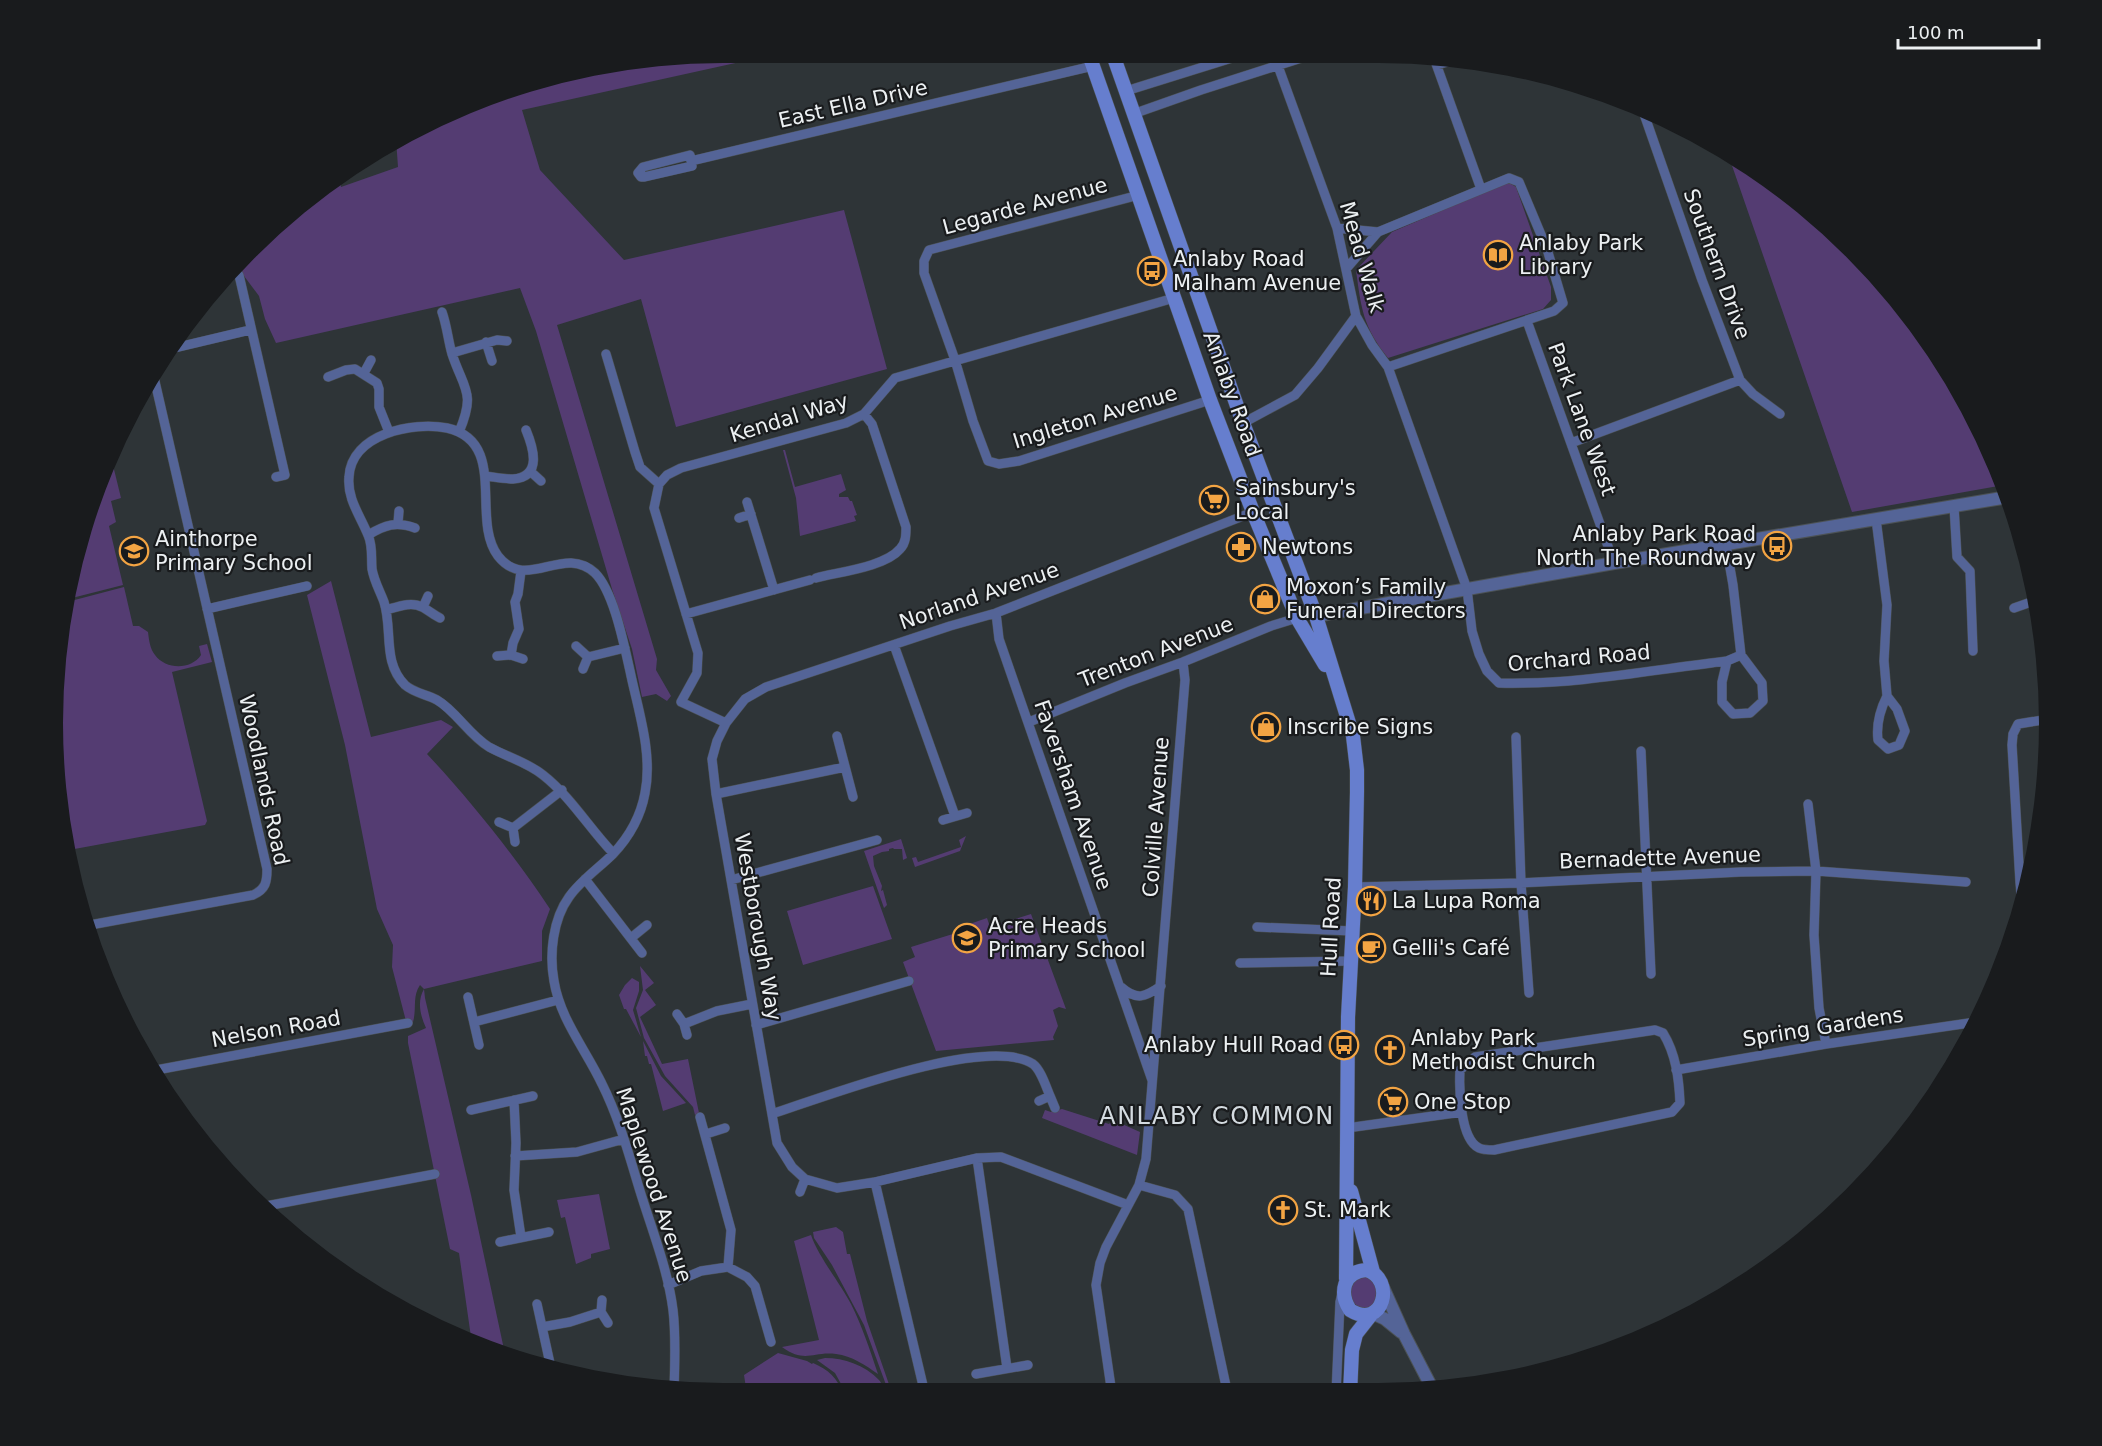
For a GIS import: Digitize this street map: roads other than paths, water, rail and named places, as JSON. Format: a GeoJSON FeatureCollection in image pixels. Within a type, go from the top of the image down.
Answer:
{"type":"FeatureCollection","features":[{"type":"Feature","properties":{"kind":"main road","name":"Anlaby Road"},"geometry":{"type":"LineString","coordinates":[[1092,63],[1210,400],[1253,512],[1297,618],[1336,685]]}},
{"type":"Feature","properties":{"kind":"main road","name":"Anlaby Road"},"geometry":{"type":"LineString","coordinates":[[1116,63],[1243,423],[1316,616],[1336,685]]}},
{"type":"Feature","properties":{"kind":"main road","name":"Hull Road"},"geometry":{"type":"LineString","coordinates":[[1336,685],[1353,736],[1357,770],[1355,887],[1350,961],[1345,1283]]}},
{"type":"Feature","properties":{"kind":"main road","name":"Hull Road"},"geometry":{"type":"LineString","coordinates":[[1346,1174],[1373,1272]]}},
{"type":"Feature","properties":{"kind":"main road"},"geometry":{"type":"LineString","coordinates":[[1345,1383],[1350,1310],[1344,1298],[1345,1283],[1358,1271],[1373,1272],[1382,1286],[1383,1296],[1381,1304],[1356,1334],[1352,1350],[1350,1383]]}},
{"type":"Feature","properties":{"kind":"main road"},"geometry":{"type":"LineString","coordinates":[[1350,1310],[1359,1314],[1372,1314]]}},
{"type":"Feature","properties":{"kind":"street","name":"East Ella Drive"},"geometry":{"type":"LineString","coordinates":[[691,161],[1075,63]]}},
{"type":"Feature","properties":{"kind":"street"},"geometry":{"type":"LineString","coordinates":[[1126,92],[1217,63]]}},
{"type":"Feature","properties":{"kind":"street"},"geometry":{"type":"LineString","coordinates":[[1133,114],[1287,63]]}},
{"type":"Feature","properties":{"kind":"street","name":"Mead Walk"},"geometry":{"type":"LineString","coordinates":[[1278,66],[1337,228],[1356,316],[1372,345],[1388,367],[1467,589]]}},
{"type":"Feature","properties":{"kind":"street"},"geometry":{"type":"LineString","coordinates":[[1437,66],[1481,189]]}},
{"type":"Feature","properties":{"kind":"street","name":"Southern Drive"},"geometry":{"type":"LineString","coordinates":[[1646,119],[1740,380],[1753,394],[1780,414]]}},
{"type":"Feature","properties":{"kind":"street","name":"East Ella Drive"},"geometry":{"type":"LineString","coordinates":[[690,155],[691,161],[692,166],[644,177],[640,177],[638,173],[642,167],[690,155]]}},
{"type":"Feature","properties":{"kind":"street"},"geometry":{"type":"LineString","coordinates":[[1346,269],[1378,232],[1509,178],[1519,182],[1547,249],[1563,303],[1554,311],[1527,321],[1388,367]]}},
{"type":"Feature","properties":{"kind":"street","name":"Legarde Avenue"},"geometry":{"type":"LineString","coordinates":[[955,360],[924,273],[924,261],[929,250],[1139,195]]}},
{"type":"Feature","properties":{"kind":"street"},"geometry":{"type":"LineString","coordinates":[[1337,228],[1378,232]]}},
{"type":"Feature","properties":{"kind":"street"},"geometry":{"type":"LineString","coordinates":[[239,275],[285,475],[276,477]]}},
{"type":"Feature","properties":{"kind":"street","name":"Kendal Way"},"geometry":{"type":"LineString","coordinates":[[659,483],[667,475],[681,468],[846,423],[864,414],[895,378],[1174,298]]}},
{"type":"Feature","properties":{"kind":"street"},"geometry":{"type":"LineString","coordinates":[[442,312],[447,324],[452,353],[468,393],[467,406],[459,432]]}},
{"type":"Feature","properties":{"kind":"street"},"geometry":{"type":"LineString","coordinates":[[1243,423],[1295,395],[1356,316]]}},
{"type":"Feature","properties":{"kind":"street","name":"Park Lane West"},"geometry":{"type":"LineString","coordinates":[[1527,321],[1614,563]]}},
{"type":"Feature","properties":{"kind":"street"},"geometry":{"type":"LineString","coordinates":[[181,346],[250,330]]}},
{"type":"Feature","properties":{"kind":"street"},"geometry":{"type":"LineString","coordinates":[[452,353],[486,342],[507,341]]}},
{"type":"Feature","properties":{"kind":"street"},"geometry":{"type":"LineString","coordinates":[[486,342],[492,361]]}},
{"type":"Feature","properties":{"kind":"street"},"geometry":{"type":"LineString","coordinates":[[606,354],[634,453],[640,467],[659,483],[654,508],[698,653],[697,673],[681,702],[726,723]]}},
{"type":"Feature","properties":{"kind":"street"},"geometry":{"type":"LineString","coordinates":[[364,373],[371,360]]}},
{"type":"Feature","properties":{"kind":"street","name":"Ingleton Avenue"},"geometry":{"type":"LineString","coordinates":[[955,360],[981,445],[988,460],[999,464],[1019,461],[1210,400]]}},
{"type":"Feature","properties":{"kind":"street"},"geometry":{"type":"LineString","coordinates":[[328,377],[355,369],[377,383],[379,407],[389,432]]}},
{"type":"Feature","properties":{"kind":"street"},"geometry":{"type":"LineString","coordinates":[[1571,443],[1740,380]]}},
{"type":"Feature","properties":{"kind":"street"},"geometry":{"type":"LineString","coordinates":[[156,386],[207,609],[307,586]]}},
{"type":"Feature","properties":{"kind":"street"},"geometry":{"type":"LineString","coordinates":[[686,614],[892,558],[902,548],[906,538],[906,527],[872,424],[864,414]]}},
{"type":"Feature","properties":{"kind":"street"},"geometry":{"type":"LineString","coordinates":[[511,655],[519,629],[515,602],[520,571],[501,560],[493,549],[489,534],[485,476],[482,459],[476,446],[459,432],[443,427],[417,427],[389,432],[375,438],[363,447],[351,463],[348,479],[350,495],[372,548],[372,570],[386,610],[389,627],[389,654],[394,669],[405,684],[442,703],[472,734],[489,746],[539,771],[562,790],[613,853]]}},
{"type":"Feature","properties":{"kind":"street"},"geometry":{"type":"LineString","coordinates":[[485,476],[515,479],[530,471],[534,454],[526,430]]}},
{"type":"Feature","properties":{"kind":"street"},"geometry":{"type":"LineString","coordinates":[[530,471],[541,482]]}},
{"type":"Feature","properties":{"kind":"street"},"geometry":{"type":"LineString","coordinates":[[1316,616],[1999,498]]}},
{"type":"Feature","properties":{"kind":"street"},"geometry":{"type":"LineString","coordinates":[[747,502],[774,590]]}},
{"type":"Feature","properties":{"kind":"street"},"geometry":{"type":"LineString","coordinates":[[1954,506],[1958,557],[1970,571],[1973,651]]}},
{"type":"Feature","properties":{"kind":"street"},"geometry":{"type":"LineString","coordinates":[[398,523],[399,511]]}},
{"type":"Feature","properties":{"kind":"street","name":"Norland Avenue"},"geometry":{"type":"LineString","coordinates":[[726,723],[745,699],[766,687],[996,614],[1253,512]]}},
{"type":"Feature","properties":{"kind":"street"},"geometry":{"type":"LineString","coordinates":[[739,518],[751,514]]}},
{"type":"Feature","properties":{"kind":"street"},"geometry":{"type":"LineString","coordinates":[[1876,519],[1887,605],[1884,661],[1887,696],[1897,709],[1905,731],[1899,745],[1888,749],[1878,740],[1877,728],[1881,707],[1887,696]]}},
{"type":"Feature","properties":{"kind":"street"},"geometry":{"type":"LineString","coordinates":[[368,535],[390,524],[398,523],[415,528]]}},
{"type":"Feature","properties":{"kind":"street"},"geometry":{"type":"LineString","coordinates":[[1725,545],[1733,585],[1741,655],[1762,683],[1762,701],[1750,713],[1733,714],[1722,702],[1722,682],[1727,661],[1741,655]]}},
{"type":"Feature","properties":{"kind":"street","name":"Maplewood Avenue"},"geometry":{"type":"LineString","coordinates":[[520,571],[538,570],[552,564],[568,562],[583,565],[604,585],[620,627],[644,740],[648,763],[646,791],[639,816],[627,837],[613,853],[568,897],[556,922],[553,977],[558,1000],[566,1019],[601,1081],[624,1139],[669,1286],[674,1312],[674,1381]]}},
{"type":"Feature","properties":{"kind":"street"},"geometry":{"type":"LineString","coordinates":[[824,563],[827,575]]}},
{"type":"Feature","properties":{"kind":"street","name":"Orchard Road"},"geometry":{"type":"LineString","coordinates":[[1467,589],[1472,631],[1479,654],[1487,672],[1499,683],[1531,684],[1584,680],[1727,661]]}},
{"type":"Feature","properties":{"kind":"street"},"geometry":{"type":"LineString","coordinates":[[423,607],[428,596]]}},
{"type":"Feature","properties":{"kind":"street"},"geometry":{"type":"LineString","coordinates":[[2013,608],[2027,603]]}},
{"type":"Feature","properties":{"kind":"street"},"geometry":{"type":"LineString","coordinates":[[386,610],[407,605],[423,607],[440,618]]}},
{"type":"Feature","properties":{"kind":"street","name":"Woodlands Road"},"geometry":{"type":"LineString","coordinates":[[95,924],[253,895],[262,891],[267,882],[267,869],[207,609]]}},
{"type":"Feature","properties":{"kind":"street","name":"Faversham Avenue"},"geometry":{"type":"LineString","coordinates":[[996,614],[999,639],[1153,1083]]}},
{"type":"Feature","properties":{"kind":"street","name":"Trenton Avenue"},"geometry":{"type":"LineString","coordinates":[[1029,722],[1125,683],[1183,663],[1248,635],[1297,618]]}},
{"type":"Feature","properties":{"kind":"street"},"geometry":{"type":"LineString","coordinates":[[894,645],[955,816]]}},
{"type":"Feature","properties":{"kind":"street"},"geometry":{"type":"LineString","coordinates":[[576,646],[588,657]]}},
{"type":"Feature","properties":{"kind":"street"},"geometry":{"type":"LineString","coordinates":[[588,657],[625,648]]}},
{"type":"Feature","properties":{"kind":"street"},"geometry":{"type":"LineString","coordinates":[[497,656],[511,655],[524,659]]}},
{"type":"Feature","properties":{"kind":"street"},"geometry":{"type":"LineString","coordinates":[[584,669],[588,657]]}},
{"type":"Feature","properties":{"kind":"street","name":"Colville Avenue"},"geometry":{"type":"LineString","coordinates":[[1110,1383],[1096,1285],[1106,1247],[1139,1185],[1149,1138],[1185,680],[1183,663]]}},
{"type":"Feature","properties":{"kind":"street"},"geometry":{"type":"LineString","coordinates":[[2020,880],[2013,734],[2018,724],[2039,721]]}},
{"type":"Feature","properties":{"kind":"street","name":"Westborough Way"},"geometry":{"type":"LineString","coordinates":[[726,723],[717,741],[712,759],[752,1004],[777,1143],[792,1167],[805,1179]]}},
{"type":"Feature","properties":{"kind":"street"},"geometry":{"type":"LineString","coordinates":[[837,736],[853,797]]}},
{"type":"Feature","properties":{"kind":"street"},"geometry":{"type":"LineString","coordinates":[[1516,736],[1521,883],[1529,993]]}},
{"type":"Feature","properties":{"kind":"street"},"geometry":{"type":"LineString","coordinates":[[1641,752],[1650,974]]}},
{"type":"Feature","properties":{"kind":"street"},"geometry":{"type":"LineString","coordinates":[[716,794],[845,767]]}},
{"type":"Feature","properties":{"kind":"street"},"geometry":{"type":"LineString","coordinates":[[513,828],[562,790]]}},
{"type":"Feature","properties":{"kind":"street"},"geometry":{"type":"LineString","coordinates":[[1808,804],[1816,871],[1814,935],[1819,1008],[1827,1044]]}},
{"type":"Feature","properties":{"kind":"street"},"geometry":{"type":"LineString","coordinates":[[944,820],[967,813]]}},
{"type":"Feature","properties":{"kind":"street"},"geometry":{"type":"LineString","coordinates":[[499,822],[513,828]]}},
{"type":"Feature","properties":{"kind":"street"},"geometry":{"type":"LineString","coordinates":[[513,828],[515,842]]}},
{"type":"Feature","properties":{"kind":"street"},"geometry":{"type":"LineString","coordinates":[[862,832],[865,843]]}},
{"type":"Feature","properties":{"kind":"street"},"geometry":{"type":"LineString","coordinates":[[731,880],[877,840]]}},
{"type":"Feature","properties":{"kind":"street","name":"Bernadette Avenue"},"geometry":{"type":"LineString","coordinates":[[1355,887],[1816,871],[1966,882]]}},
{"type":"Feature","properties":{"kind":"street"},"geometry":{"type":"LineString","coordinates":[[585,879],[642,953]]}},
{"type":"Feature","properties":{"kind":"street"},"geometry":{"type":"LineString","coordinates":[[631,938],[647,926]]}},
{"type":"Feature","properties":{"kind":"street"},"geometry":{"type":"LineString","coordinates":[[1257,927],[1352,931]]}},
{"type":"Feature","properties":{"kind":"street"},"geometry":{"type":"LineString","coordinates":[[1240,963],[1350,961]]}},
{"type":"Feature","properties":{"kind":"street"},"geometry":{"type":"LineString","coordinates":[[893,973],[896,984]]}},
{"type":"Feature","properties":{"kind":"street"},"geometry":{"type":"LineString","coordinates":[[756,1025],[909,981]]}},
{"type":"Feature","properties":{"kind":"street"},"geometry":{"type":"LineString","coordinates":[[1121,987],[1131,995],[1141,996],[1161,986]]}},
{"type":"Feature","properties":{"kind":"street"},"geometry":{"type":"LineString","coordinates":[[468,997],[479,1046]]}},
{"type":"Feature","properties":{"kind":"street"},"geometry":{"type":"LineString","coordinates":[[474,1022],[558,1000]]}},
{"type":"Feature","properties":{"kind":"street"},"geometry":{"type":"LineString","coordinates":[[684,1024],[717,1011],[752,1004]]}},
{"type":"Feature","properties":{"kind":"street"},"geometry":{"type":"LineString","coordinates":[[677,1014],[684,1024],[687,1035]]}},
{"type":"Feature","properties":{"kind":"street","name":"Nelson Road"},"geometry":{"type":"LineString","coordinates":[[161,1069],[408,1023]]}},
{"type":"Feature","properties":{"kind":"street","name":"Spring Gardens"},"geometry":{"type":"LineString","coordinates":[[1676,1070],[1967,1023]]}},
{"type":"Feature","properties":{"kind":"street"},"geometry":{"type":"LineString","coordinates":[[1655,1030],[1663,1033],[1669,1042],[1676,1070],[1680,1103],[1672,1112],[1494,1150],[1480,1149],[1471,1141],[1462,1112],[1460,1070],[1475,1057],[1655,1030]]}},
{"type":"Feature","properties":{"kind":"street"},"geometry":{"type":"LineString","coordinates":[[772,1114],[873,1080],[938,1062],[996,1057],[1020,1058],[1036,1066],[1055,1108]]}},
{"type":"Feature","properties":{"kind":"street"},"geometry":{"type":"LineString","coordinates":[[471,1110],[533,1096]]}},
{"type":"Feature","properties":{"kind":"street"},"geometry":{"type":"LineString","coordinates":[[1039,1101],[1050,1096]]}},
{"type":"Feature","properties":{"kind":"street"},"geometry":{"type":"LineString","coordinates":[[514,1101],[516,1156],[514,1190],[521,1237]]}},
{"type":"Feature","properties":{"kind":"street"},"geometry":{"type":"LineString","coordinates":[[1347,1128],[1462,1112]]}},
{"type":"Feature","properties":{"kind":"street"},"geometry":{"type":"LineString","coordinates":[[700,1117],[731,1230],[728,1267]]}},
{"type":"Feature","properties":{"kind":"street"},"geometry":{"type":"LineString","coordinates":[[706,1134],[725,1128]]}},
{"type":"Feature","properties":{"kind":"street"},"geometry":{"type":"LineString","coordinates":[[516,1156],[577,1152],[624,1139]]}},
{"type":"Feature","properties":{"kind":"street"},"geometry":{"type":"LineString","coordinates":[[800,1192],[805,1179],[837,1188],[875,1182],[977,1158],[1001,1157],[1128,1205]]}},
{"type":"Feature","properties":{"kind":"street"},"geometry":{"type":"LineString","coordinates":[[977,1158],[1007,1368]]}},
{"type":"Feature","properties":{"kind":"street"},"geometry":{"type":"LineString","coordinates":[[272,1205],[435,1174]]}},
{"type":"Feature","properties":{"kind":"street"},"geometry":{"type":"LineString","coordinates":[[875,1182],[922,1383]]}},
{"type":"Feature","properties":{"kind":"street"},"geometry":{"type":"LineString","coordinates":[[1139,1185],[1175,1195],[1188,1209],[1225,1383]]}},
{"type":"Feature","properties":{"kind":"street"},"geometry":{"type":"LineString","coordinates":[[500,1242],[549,1232]]}},
{"type":"Feature","properties":{"kind":"street"},"geometry":{"type":"LineString","coordinates":[[669,1286],[701,1271],[728,1267],[747,1277],[754,1286],[771,1342]]}},
{"type":"Feature","properties":{"kind":"street"},"geometry":{"type":"LineString","coordinates":[[1336,1383],[1340,1302],[1345,1283]]}},
{"type":"Feature","properties":{"kind":"street"},"geometry":{"type":"LineString","coordinates":[[1382,1286],[1428,1381]]}},
{"type":"Feature","properties":{"kind":"street"},"geometry":{"type":"LineString","coordinates":[[602,1300],[601,1312],[608,1323]]}},
{"type":"Feature","properties":{"kind":"street"},"geometry":{"type":"LineString","coordinates":[[537,1304],[548,1360]]}},
{"type":"Feature","properties":{"kind":"street"},"geometry":{"type":"LineString","coordinates":[[542,1327],[570,1322],[601,1312]]}},
{"type":"Feature","properties":{"kind":"street"},"geometry":{"type":"LineString","coordinates":[[1372,1314],[1385,1319],[1404,1335]]}},
{"type":"Feature","properties":{"kind":"street"},"geometry":{"type":"LineString","coordinates":[[976,1374],[1028,1365]]}},
{"type":"Feature","properties":{"kind":"place","name":"Anlaby Park Library"},"geometry":{"type":"Point","coordinates":[1498,255]}},
{"type":"Feature","properties":{"kind":"place","name":"Anlaby Road Malham Avenue"},"geometry":{"type":"Point","coordinates":[1152,271]}},
{"type":"Feature","properties":{"kind":"place","name":"Sainsbury's Local"},"geometry":{"type":"Point","coordinates":[1214,500]}},
{"type":"Feature","properties":{"kind":"place","name":"Anlaby Park Road North The Roundway"},"geometry":{"type":"Point","coordinates":[1777,546]}},
{"type":"Feature","properties":{"kind":"place","name":"Newtons"},"geometry":{"type":"Point","coordinates":[1241,547]}},
{"type":"Feature","properties":{"kind":"place","name":"Ainthorpe Primary School"},"geometry":{"type":"Point","coordinates":[134,551]}},
{"type":"Feature","properties":{"kind":"place","name":"Moxon’s Family Funeral Directors"},"geometry":{"type":"Point","coordinates":[1265,599]}},
{"type":"Feature","properties":{"kind":"place","name":"Inscribe Signs"},"geometry":{"type":"Point","coordinates":[1266,727]}},
{"type":"Feature","properties":{"kind":"place","name":"La Lupa Roma"},"geometry":{"type":"Point","coordinates":[1371,901]}},
{"type":"Feature","properties":{"kind":"place","name":"Acre Heads Primary School"},"geometry":{"type":"Point","coordinates":[967,938]}},
{"type":"Feature","properties":{"kind":"place","name":"Gelli's Café"},"geometry":{"type":"Point","coordinates":[1371,948]}},
{"type":"Feature","properties":{"kind":"place","name":"Anlaby Hull Road"},"geometry":{"type":"Point","coordinates":[1344,1045]}},
{"type":"Feature","properties":{"kind":"place","name":"Anlaby Park Methodist Church"},"geometry":{"type":"Point","coordinates":[1390,1050]}},
{"type":"Feature","properties":{"kind":"place","name":"One Stop"},"geometry":{"type":"Point","coordinates":[1393,1102]}},
{"type":"Feature","properties":{"kind":"place","name":"St. Mark"},"geometry":{"type":"Point","coordinates":[1283,1210]}},
{"type":"Feature","properties":{"kind":"district","name":"ANLABY COMMON"},"geometry":{"type":"Point","coordinates":[1217,1116]}}]}
